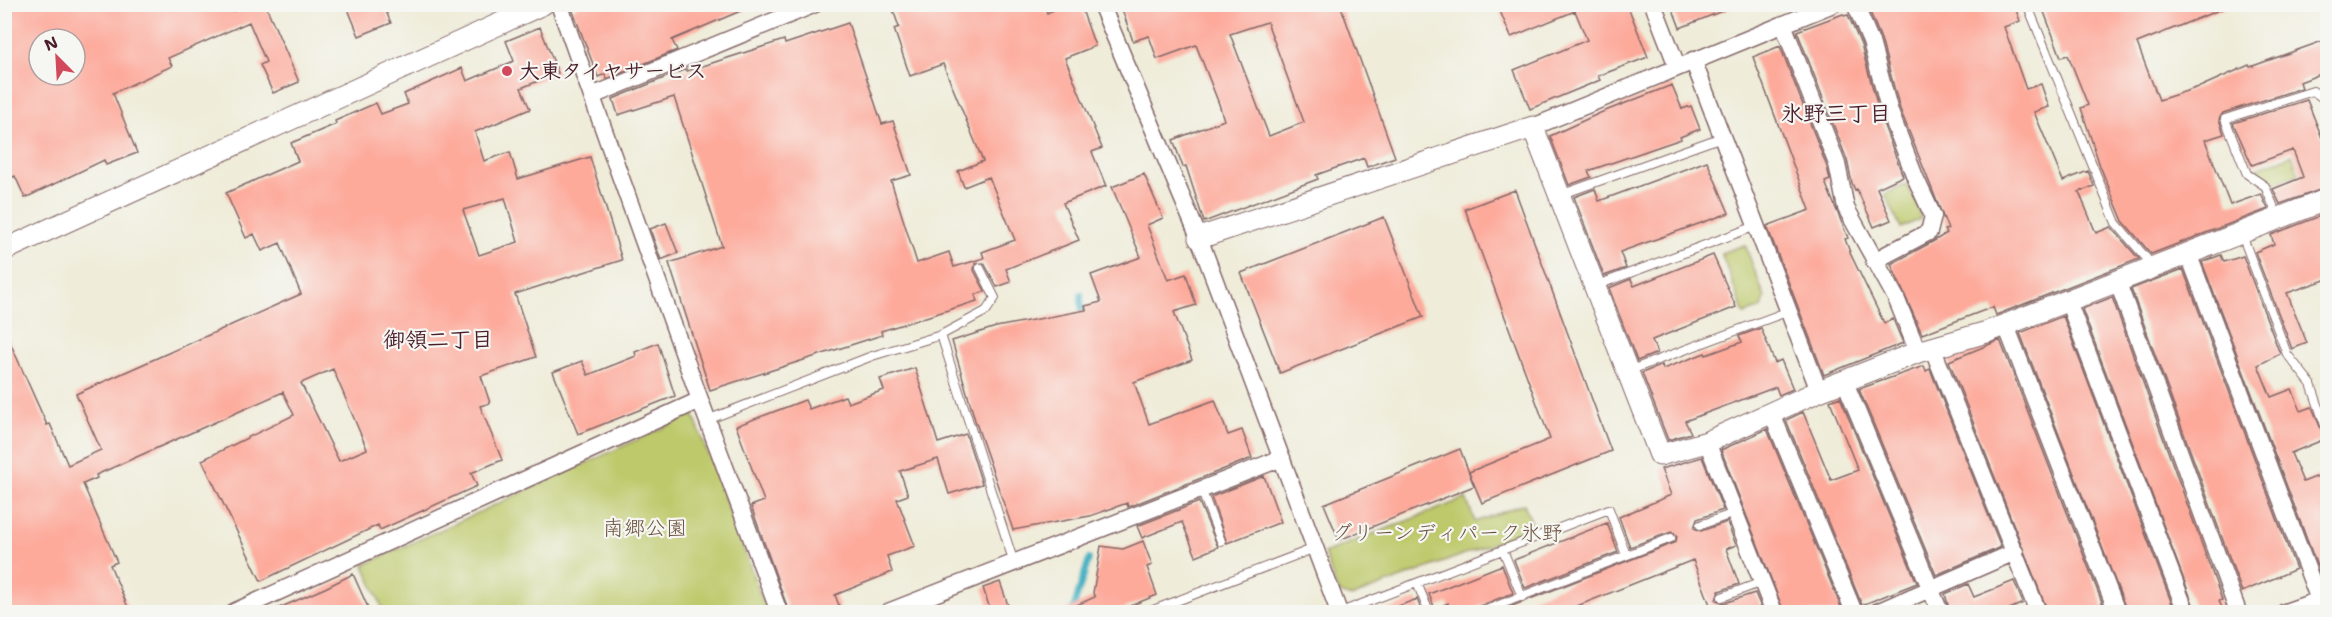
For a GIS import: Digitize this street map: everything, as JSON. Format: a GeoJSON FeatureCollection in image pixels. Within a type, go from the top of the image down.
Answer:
{"type":"FeatureCollection","features":[{"type":"Feature","properties":{"kind":"street"},"geometry":{"type":"LineString","coordinates":[[4,250],[543,4]]}},
{"type":"Feature","properties":{"kind":"street"},"geometry":{"type":"LineString","coordinates":[[559,4],[707,420],[779,612]]}},
{"type":"Feature","properties":{"kind":"street"},"geometry":{"type":"LineString","coordinates":[[592,96],[815,4]]}},
{"type":"Feature","properties":{"kind":"street"},"geometry":{"type":"LineString","coordinates":[[1101,4],[1199,238],[1340,612]]}},
{"type":"Feature","properties":{"kind":"street"},"geometry":{"type":"LineString","coordinates":[[1653,4],[1677,66]]}},
{"type":"Feature","properties":{"kind":"street"},"geometry":{"type":"LineString","coordinates":[[1199,238],[1533,127],[1677,66],[1833,4]]}},
{"type":"Feature","properties":{"kind":"street"},"geometry":{"type":"LineString","coordinates":[[1855,4],[1871,42],[1894,123],[1933,216],[1929,232],[1874,261]]}},
{"type":"Feature","properties":{"kind":"street"},"geometry":{"type":"LineString","coordinates":[[1783,24],[1837,164],[1846,208],[1925,350],[2015,552],[2038,612]]}},
{"type":"Feature","properties":{"kind":"street"},"geometry":{"type":"LineString","coordinates":[[1693,60],[1819,391]]}},
{"type":"Feature","properties":{"kind":"street"},"geometry":{"type":"LineString","coordinates":[[1533,127],[1660,455],[1707,442],[1819,391],[1925,350],[1988,332],[2005,323],[2118,283],[2188,253],[2328,199]]}},
{"type":"Feature","properties":{"kind":"street"},"geometry":{"type":"LineString","coordinates":[[2188,253],[2323,599],[2285,612]]}},
{"type":"Feature","properties":{"kind":"street"},"geometry":{"type":"LineString","coordinates":[[2118,283],[2238,612]]}},
{"type":"Feature","properties":{"kind":"street"},"geometry":{"type":"LineString","coordinates":[[2068,301],[2186,612]]}},
{"type":"Feature","properties":{"kind":"street"},"geometry":{"type":"LineString","coordinates":[[2005,323],[2117,612]]}},
{"type":"Feature","properties":{"kind":"street"},"geometry":{"type":"LineString","coordinates":[[1845,382],[1940,612]]}},
{"type":"Feature","properties":{"kind":"street"},"geometry":{"type":"LineString","coordinates":[[239,611],[700,400]]}},
{"type":"Feature","properties":{"kind":"street"},"geometry":{"type":"LineString","coordinates":[[1772,414],[1854,612]]}},
{"type":"Feature","properties":{"kind":"street"},"geometry":{"type":"LineString","coordinates":[[1707,442],[1774,612]]}},
{"type":"Feature","properties":{"kind":"street"},"geometry":{"type":"LineString","coordinates":[[888,612],[1282,458]]}},
{"type":"Feature","properties":{"kind":"street"},"geometry":{"type":"LineString","coordinates":[[1877,612],[2015,552]]}},
{"type":"Feature","properties":{"kind":"lane"},"geometry":{"type":"LineString","coordinates":[[2027,4],[2116,223],[2154,267]]}},
{"type":"Feature","properties":{"kind":"lane"},"geometry":{"type":"LineString","coordinates":[[2278,217],[2265,186],[2247,174],[2225,119],[2313,91],[2328,102]]}},
{"type":"Feature","properties":{"kind":"lane"},"geometry":{"type":"LineString","coordinates":[[1559,195],[1722,137]]}},
{"type":"Feature","properties":{"kind":"lane"},"geometry":{"type":"LineString","coordinates":[[1595,286],[1756,226]]}},
{"type":"Feature","properties":{"kind":"lane"},"geometry":{"type":"LineString","coordinates":[[2241,232],[2287,354],[2311,384],[2328,434]]}},
{"type":"Feature","properties":{"kind":"lane"},"geometry":{"type":"LineString","coordinates":[[707,420],[872,356],[941,335],[986,311],[995,298],[980,268]]}},
{"type":"Feature","properties":{"kind":"lane"},"geometry":{"type":"LineString","coordinates":[[1628,371],[1789,311]]}},
{"type":"Feature","properties":{"kind":"lane"},"geometry":{"type":"LineString","coordinates":[[941,335],[1014,562]]}},
{"type":"Feature","properties":{"kind":"lane"},"geometry":{"type":"LineString","coordinates":[[1201,489],[1221,541]]}},
{"type":"Feature","properties":{"kind":"lane"},"geometry":{"type":"LineString","coordinates":[[1340,612],[1609,510],[1626,555]]}},
{"type":"Feature","properties":{"kind":"lane"},"geometry":{"type":"LineString","coordinates":[[1700,525],[1735,513]]}},
{"type":"Feature","properties":{"kind":"lane"},"geometry":{"type":"LineString","coordinates":[[1481,612],[1671,538]]}},
{"type":"Feature","properties":{"kind":"lane"},"geometry":{"type":"LineString","coordinates":[[1148,612],[1315,548]]}},
{"type":"Feature","properties":{"kind":"lane"},"geometry":{"type":"LineString","coordinates":[[1503,550],[1522,597]]}},
{"type":"Feature","properties":{"kind":"lane"},"geometry":{"type":"LineString","coordinates":[[1722,597],[1762,582]]}},
{"type":"Feature","properties":{"kind":"lane"},"geometry":{"type":"LineString","coordinates":[[1418,583],[1429,612]]}},
{"type":"Feature","properties":{"kind":"green space"},"geometry":{"type":"Polygon","coordinates":[[[2292,155],[2299,174],[2275,183],[2254,169],[2292,155]]]}},
{"type":"Feature","properties":{"kind":"green space"},"geometry":{"type":"Polygon","coordinates":[[[1907,184],[1919,209],[1920,219],[1901,228],[1885,194],[1907,184]]]}},
{"type":"Feature","properties":{"kind":"green space"},"geometry":{"type":"Polygon","coordinates":[[[1745,245],[1765,298],[1762,308],[1744,314],[1721,253],[1745,245]]]}},
{"type":"Feature","properties":{"kind":"green space","name":"南郷公園"},"geometry":{"type":"Polygon","coordinates":[[[693,414],[767,612],[384,612],[364,565],[693,414]]]}},
{"type":"Feature","properties":{"kind":"green space","name":"グリーンディパーク氷野"},"geometry":{"type":"Polygon","coordinates":[[[1466,498],[1475,522],[1524,504],[1534,528],[1351,597],[1338,592],[1324,553],[1466,498]]]}},
{"type":"Feature","properties":{"kind":"building"},"geometry":{"type":"Polygon","coordinates":[[[4,4],[231,4],[234,11],[249,4],[265,4],[299,82],[273,93],[260,65],[266,62],[249,22],[168,58],[172,66],[113,93],[137,153],[106,165],[104,160],[25,198],[15,176],[4,181],[4,4]]]}},
{"type":"Feature","properties":{"kind":"building"},"geometry":{"type":"Polygon","coordinates":[[[361,4],[383,4],[391,23],[359,36],[348,9],[361,4]]]}},
{"type":"Feature","properties":{"kind":"building"},"geometry":{"type":"Polygon","coordinates":[[[581,4],[757,4],[672,40],[677,50],[607,79],[605,74],[598,77],[572,9],[581,4]]]}},
{"type":"Feature","properties":{"kind":"building"},"geometry":{"type":"Polygon","coordinates":[[[891,4],[1044,4],[1047,13],[1067,4],[1080,4],[1095,46],[1065,58],[1102,148],[1092,152],[1106,186],[1063,203],[1079,240],[1006,269],[1011,282],[997,287],[984,263],[975,264],[974,270],[985,291],[975,295],[977,301],[881,331],[882,335],[710,390],[669,263],[722,246],[674,97],[618,115],[613,99],[686,69],[687,71],[784,40],[785,44],[848,23],[882,124],[893,121],[911,175],[891,181],[917,263],[949,252],[954,267],[984,258],[982,252],[1015,240],[989,177],[964,187],[958,171],[983,161],[943,64],[910,76],[894,29],[899,27],[891,4]]]}},
{"type":"Feature","properties":{"kind":"building"},"geometry":{"type":"Polygon","coordinates":[[[1120,4],[1340,4],[1395,157],[1367,167],[1364,158],[1316,175],[1318,179],[1204,222],[1186,166],[1183,167],[1173,140],[1224,120],[1196,45],[1157,59],[1149,36],[1133,41],[1120,4]],[[1267,22],[1230,34],[1269,136],[1304,122],[1267,22]]]}},
{"type":"Feature","properties":{"kind":"building"},"geometry":{"type":"Polygon","coordinates":[[[1497,4],[1627,4],[1648,57],[1598,76],[1600,80],[1530,109],[1514,70],[1587,40],[1575,11],[1511,37],[1497,4]]]}},
{"type":"Feature","properties":{"kind":"building"},"geometry":{"type":"Polygon","coordinates":[[[1671,4],[1737,4],[1737,5],[1680,28],[1671,4]]]}},
{"type":"Feature","properties":{"kind":"building"},"geometry":{"type":"Polygon","coordinates":[[[1873,4],[2014,4],[2020,21],[2004,27],[2026,89],[2041,84],[2049,107],[2034,112],[2063,181],[2088,171],[2094,186],[2079,192],[2096,233],[2111,227],[2139,259],[1996,315],[1993,307],[1922,334],[1891,264],[1934,241],[1947,233],[1945,230],[1948,229],[1900,109],[1881,39],[1868,7],[1873,4]]]}},
{"type":"Feature","properties":{"kind":"building"},"geometry":{"type":"Polygon","coordinates":[[[2041,4],[2234,4],[2137,43],[2159,100],[2202,86],[2249,65],[2250,67],[2328,39],[2328,71],[2300,82],[2302,88],[2223,113],[2219,119],[2224,134],[2205,140],[2230,205],[2261,194],[2268,209],[2151,254],[2123,221],[2100,166],[2081,108],[2088,105],[2068,55],[2061,57],[2041,4]]]}},
{"type":"Feature","properties":{"kind":"building"},"geometry":{"type":"Polygon","coordinates":[[[1843,14],[1848,15],[1861,45],[1880,115],[1903,176],[1877,188],[1891,220],[1874,227],[1852,183],[1847,160],[1797,31],[1843,14]]]}},
{"type":"Feature","properties":{"kind":"building"},"geometry":{"type":"Polygon","coordinates":[[[540,27],[558,73],[521,88],[530,109],[475,132],[484,161],[510,152],[518,179],[590,157],[622,260],[515,294],[536,357],[481,376],[490,403],[480,406],[502,460],[471,473],[477,486],[380,530],[378,525],[261,581],[202,460],[294,415],[283,392],[96,475],[97,478],[83,484],[117,562],[110,565],[130,612],[4,612],[4,329],[47,425],[50,424],[68,465],[101,450],[76,394],[301,294],[280,243],[262,251],[254,234],[246,238],[226,193],[298,161],[291,143],[336,124],[335,121],[376,103],[381,114],[408,104],[404,94],[462,68],[467,81],[514,61],[506,41],[540,27]],[[505,198],[463,210],[479,255],[518,242],[505,198]],[[333,369],[301,383],[339,461],[367,449],[333,369]]]}},
{"type":"Feature","properties":{"kind":"building"},"geometry":{"type":"Polygon","coordinates":[[[1780,46],[1827,167],[1830,180],[1825,182],[1848,238],[1845,239],[1851,255],[1884,323],[1893,319],[1903,343],[1824,375],[1767,226],[1810,210],[1753,57],[1780,46]]]}},
{"type":"Feature","properties":{"kind":"building"},"geometry":{"type":"Polygon","coordinates":[[[1672,85],[1682,109],[1691,106],[1700,129],[1680,137],[1681,139],[1588,171],[1591,177],[1569,185],[1550,136],[1600,113],[1672,85]]]}},
{"type":"Feature","properties":{"kind":"building"},"geometry":{"type":"Polygon","coordinates":[[[2307,100],[2328,153],[2328,187],[2280,204],[2273,189],[2303,177],[2293,150],[2252,165],[2233,123],[2307,100]]]}},
{"type":"Feature","properties":{"kind":"building"},"geometry":{"type":"Polygon","coordinates":[[[1707,161],[1729,213],[1620,252],[1626,268],[1604,276],[1574,197],[1595,189],[1599,201],[1707,161]]]}},
{"type":"Feature","properties":{"kind":"building"},"geometry":{"type":"Polygon","coordinates":[[[1144,174],[1163,218],[1147,225],[1168,280],[1186,274],[1196,305],[1174,312],[1192,360],[1134,382],[1149,424],[1215,400],[1228,435],[1242,430],[1252,458],[1128,507],[1127,503],[1090,516],[1013,530],[975,420],[952,341],[996,327],[1086,310],[1085,306],[1101,302],[1091,275],[1141,257],[1112,187],[1144,174]]]}},
{"type":"Feature","properties":{"kind":"building"},"geometry":{"type":"Polygon","coordinates":[[[1515,190],[1611,451],[1482,503],[1469,472],[1550,439],[1465,209],[1515,190]]]}},
{"type":"Feature","properties":{"kind":"building"},"geometry":{"type":"Polygon","coordinates":[[[2328,213],[2328,279],[2287,293],[2307,343],[2292,349],[2255,252],[2274,244],[2271,235],[2328,213]]]}},
{"type":"Feature","properties":{"kind":"building"},"geometry":{"type":"Polygon","coordinates":[[[1384,217],[1423,317],[1280,373],[1241,273],[1384,217]]]}},
{"type":"Feature","properties":{"kind":"building"},"geometry":{"type":"Polygon","coordinates":[[[666,223],[678,253],[661,260],[650,229],[666,223]]]}},
{"type":"Feature","properties":{"kind":"building"},"geometry":{"type":"Polygon","coordinates":[[[1713,255],[1736,307],[1652,340],[1657,353],[1637,361],[1609,288],[1631,279],[1634,286],[1713,255]]]}},
{"type":"Feature","properties":{"kind":"building"},"geometry":{"type":"Polygon","coordinates":[[[2221,255],[2224,262],[2243,256],[2280,354],[2258,365],[2271,397],[2292,389],[2301,411],[2312,407],[2325,439],[2291,453],[2303,482],[2328,472],[2328,587],[2325,587],[2202,262],[2221,255]]]}},
{"type":"Feature","properties":{"kind":"building"},"geometry":{"type":"Polygon","coordinates":[[[2183,269],[2296,569],[2242,592],[2131,289],[2183,269]]]}},
{"type":"Feature","properties":{"kind":"building"},"geometry":{"type":"Polygon","coordinates":[[[2112,297],[2222,600],[2219,601],[2224,612],[2196,612],[2082,309],[2112,297]]]}},
{"type":"Feature","properties":{"kind":"building"},"geometry":{"type":"Polygon","coordinates":[[[2063,316],[2175,612],[2127,612],[2020,333],[2063,316]]]}},
{"type":"Feature","properties":{"kind":"building"},"geometry":{"type":"Polygon","coordinates":[[[1761,328],[1775,363],[1781,360],[1793,389],[1779,395],[1776,387],[1685,421],[1691,433],[1668,440],[1642,373],[1662,365],[1663,369],[1742,342],[1739,336],[1761,328]]]}},
{"type":"Feature","properties":{"kind":"building"},"geometry":{"type":"Polygon","coordinates":[[[2000,340],[2105,610],[2101,612],[2048,612],[1949,361],[2000,340]]]}},
{"type":"Feature","properties":{"kind":"building"},"geometry":{"type":"Polygon","coordinates":[[[658,343],[675,396],[578,434],[553,372],[582,361],[588,375],[636,356],[635,352],[658,343]]]}},
{"type":"Feature","properties":{"kind":"building"},"geometry":{"type":"Polygon","coordinates":[[[1924,366],[1926,371],[1930,369],[2001,547],[1936,575],[1859,389],[1924,366]]]}},
{"type":"Feature","properties":{"kind":"building"},"geometry":{"type":"Polygon","coordinates":[[[915,368],[938,443],[966,434],[982,484],[949,494],[938,459],[900,471],[908,495],[897,499],[915,546],[887,556],[892,572],[835,595],[840,608],[827,612],[789,612],[751,506],[764,501],[736,426],[805,400],[809,409],[845,396],[848,403],[884,390],[880,379],[915,368]]]}},
{"type":"Feature","properties":{"kind":"building"},"geometry":{"type":"Polygon","coordinates":[[[1840,397],[1917,583],[1862,605],[1786,420],[1803,412],[1831,480],[1858,470],[1830,401],[1840,397]]]}},
{"type":"Feature","properties":{"kind":"building"},"geometry":{"type":"Polygon","coordinates":[[[1767,429],[1843,612],[1784,612],[1721,450],[1767,429]]]}},
{"type":"Feature","properties":{"kind":"building"},"geometry":{"type":"Polygon","coordinates":[[[1460,449],[1474,486],[1339,540],[1324,504],[1460,449]]]}},
{"type":"Feature","properties":{"kind":"building"},"geometry":{"type":"Polygon","coordinates":[[[1702,457],[1723,510],[1697,519],[1694,528],[1701,531],[1727,522],[1736,545],[1726,549],[1739,584],[1719,591],[1716,600],[1724,603],[1755,593],[1763,612],[1708,612],[1712,610],[1693,560],[1562,612],[1497,612],[1676,542],[1677,535],[1671,532],[1630,547],[1619,517],[1671,495],[1661,469],[1702,457]]]}},
{"type":"Feature","properties":{"kind":"building"},"geometry":{"type":"Polygon","coordinates":[[[1264,476],[1281,522],[1227,543],[1211,497],[1264,476]]]}},
{"type":"Feature","properties":{"kind":"building"},"geometry":{"type":"Polygon","coordinates":[[[1199,502],[1218,547],[1196,556],[1182,522],[1142,538],[1137,526],[1199,502]]]}},
{"type":"Feature","properties":{"kind":"building"},"geometry":{"type":"Polygon","coordinates":[[[1607,523],[1618,552],[1525,588],[1514,560],[1607,523]]]}},
{"type":"Feature","properties":{"kind":"building"},"geometry":{"type":"Polygon","coordinates":[[[1143,541],[1152,565],[1147,567],[1157,595],[1115,612],[1061,612],[1095,597],[1093,593],[1101,546],[1123,549],[1143,541]]]}},
{"type":"Feature","properties":{"kind":"building"},"geometry":{"type":"Polygon","coordinates":[[[1502,565],[1513,593],[1479,606],[1475,612],[1450,612],[1448,603],[1435,609],[1429,594],[1502,565]]]}},
{"type":"Feature","properties":{"kind":"building"},"geometry":{"type":"Polygon","coordinates":[[[353,574],[370,612],[270,612],[325,588],[353,574]]]}},
{"type":"Feature","properties":{"kind":"building"},"geometry":{"type":"Polygon","coordinates":[[[2014,581],[2023,603],[2003,612],[1950,612],[1945,594],[1968,584],[1974,597],[2014,581]]]}},
{"type":"Feature","properties":{"kind":"building"},"geometry":{"type":"Polygon","coordinates":[[[1000,582],[1009,608],[991,612],[983,588],[1000,582]]]}},
{"type":"Feature","properties":{"kind":"building"},"geometry":{"type":"Polygon","coordinates":[[[1417,599],[1422,612],[1385,612],[1385,611],[1417,599]]]}},
{"type":"Feature","properties":{"kind":"waterway"},"geometry":{"type":"LineString","coordinates":[[1081,294],[1082,318]]}},
{"type":"Feature","properties":{"kind":"waterway"},"geometry":{"type":"LineString","coordinates":[[1072,612],[1089,559]]}},
{"type":"Feature","properties":{"kind":"place","name":"大東タイヤサービス"},"geometry":{"type":"Point","coordinates":[507,71]}},
{"type":"Feature","properties":{"kind":"district","name":"氷野三丁目"},"geometry":{"type":"Point","coordinates":[1836,113]}},
{"type":"Feature","properties":{"kind":"district","name":"御領二丁目"},"geometry":{"type":"Point","coordinates":[438,339]}}]}
